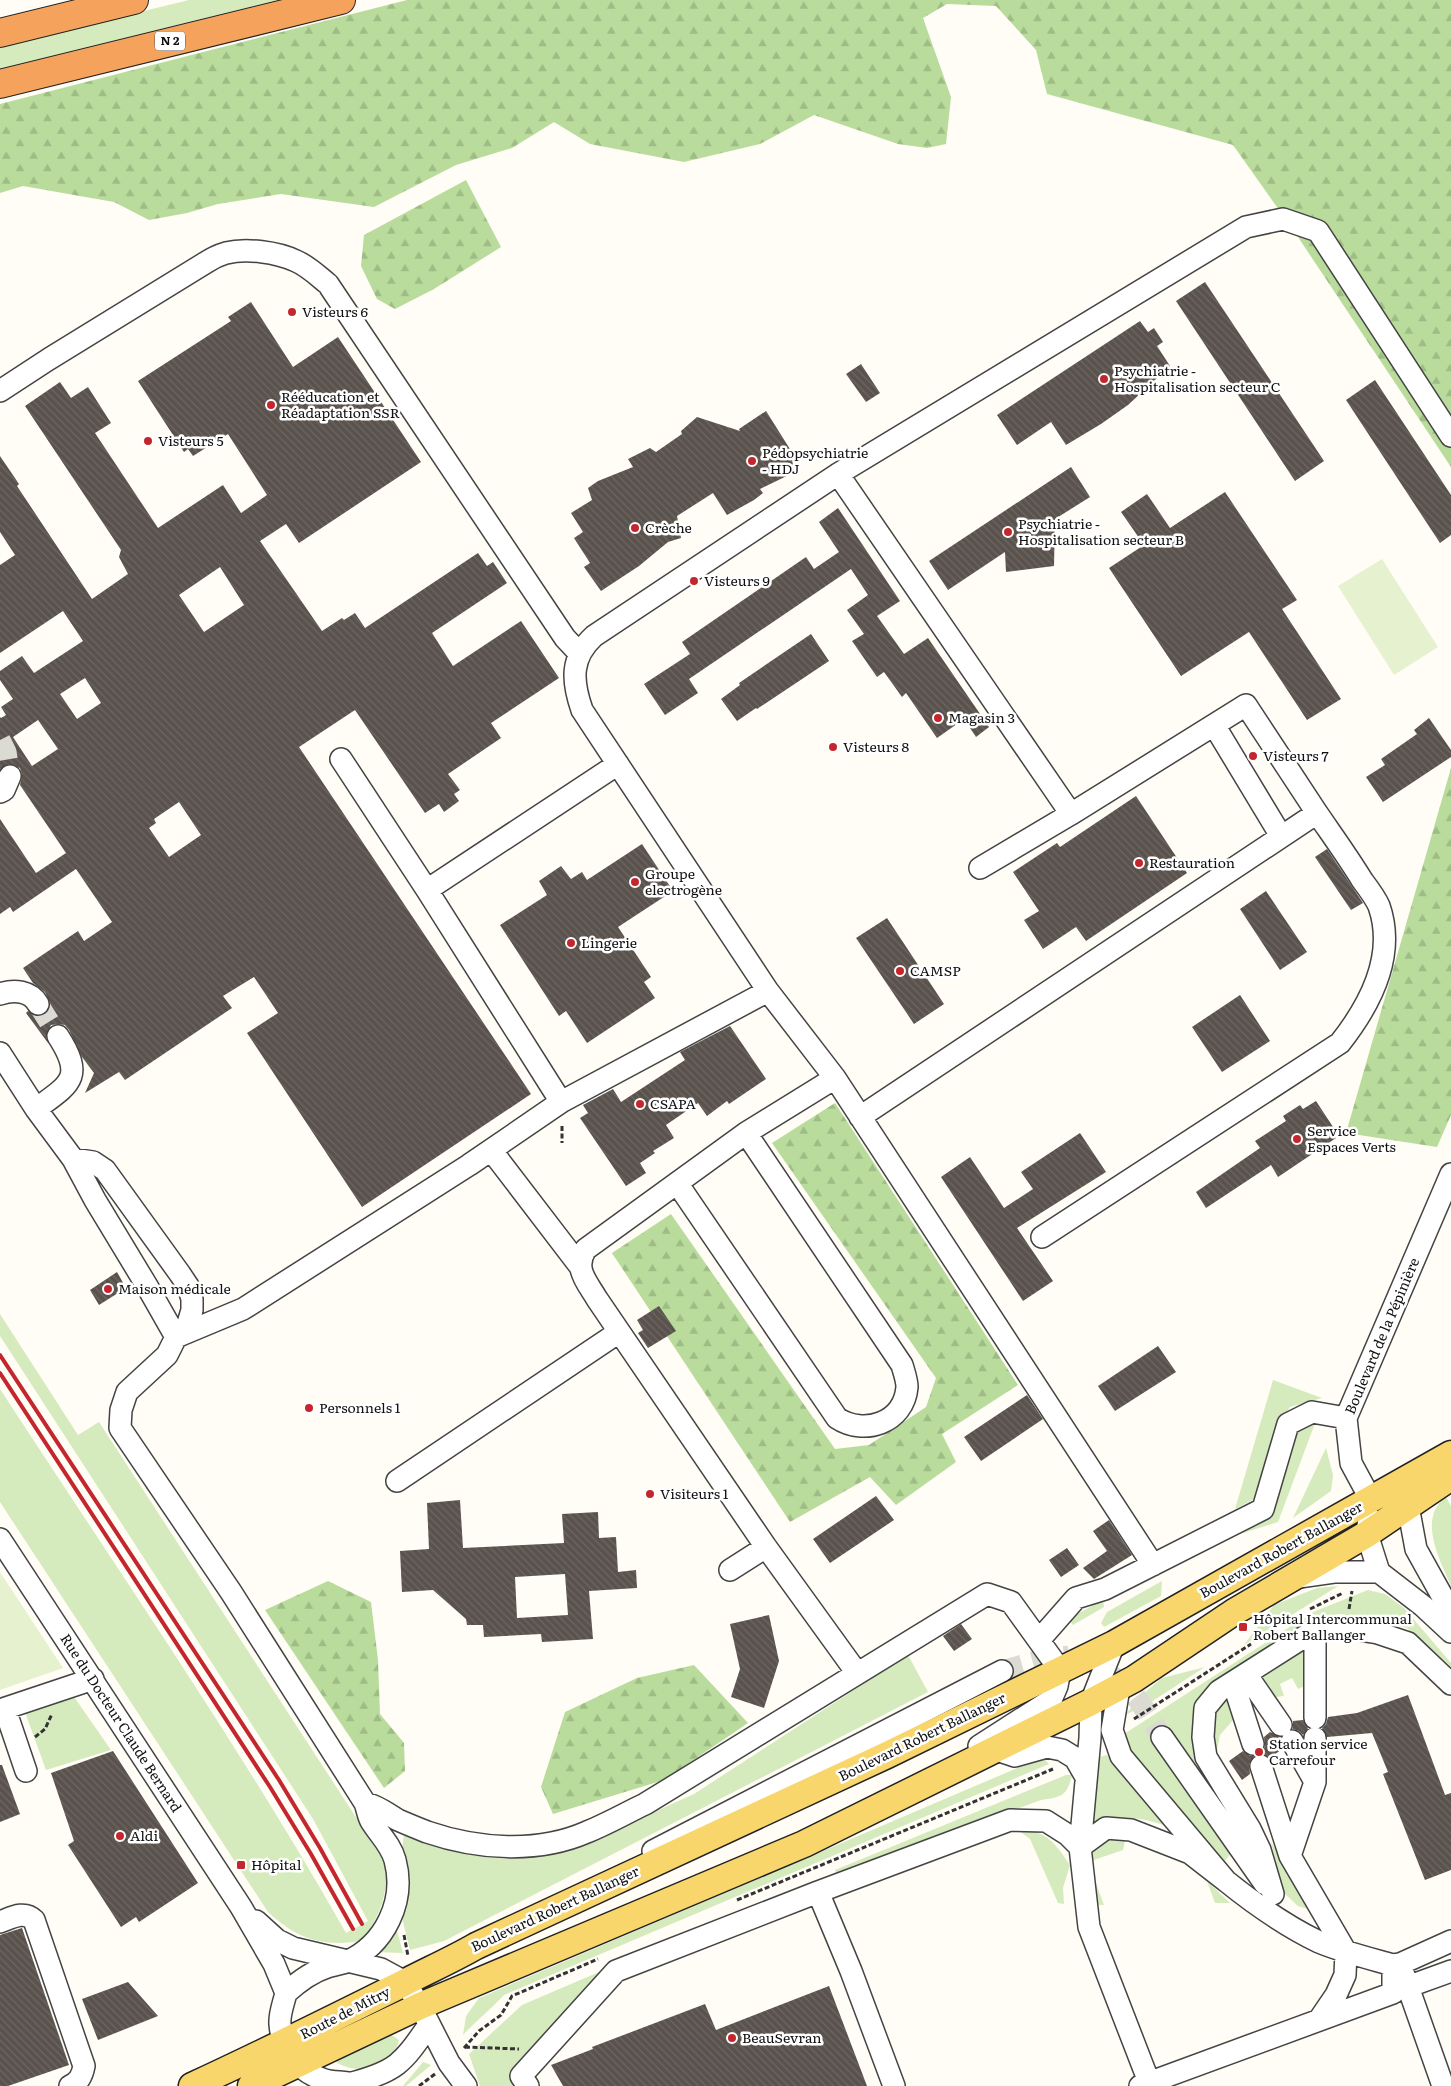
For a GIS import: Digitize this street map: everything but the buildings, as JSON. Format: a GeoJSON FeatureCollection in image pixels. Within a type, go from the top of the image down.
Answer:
{"type":"FeatureCollection","features":[{"type":"Feature","properties":{"kind":"highway"},"geometry":{"type":"LineString","coordinates":[[0,33],[134,0]]}},
{"type":"Feature","properties":{"kind":"highway","name":"N 2"},"geometry":{"type":"LineString","coordinates":[[0,84],[341,0]]}},
{"type":"Feature","properties":{"kind":"main road","name":"Boulevard Robert Ballanger"},"geometry":{"type":"LineString","coordinates":[[405,1982],[635,1871],[887,1755],[1114,1644],[1451,1454]]}},
{"type":"Feature","properties":{"kind":"main road","name":"Boulevard Robert Ballanger"},"geometry":{"type":"LineString","coordinates":[[367,2032],[424,2016],[804,1844],[1119,1688],[1234,1612],[1367,1534],[1451,1477]]}},
{"type":"Feature","properties":{"kind":"main road","name":"Route de Mitry"},"geometry":{"type":"LineString","coordinates":[[251,2086],[291,2054],[405,1982]]}},
{"type":"Feature","properties":{"kind":"main road","name":"Route de Mitry"},"geometry":{"type":"LineString","coordinates":[[192,2086],[367,2032]]}},
{"type":"Feature","properties":{"kind":"street"},"geometry":{"type":"LineString","coordinates":[[1153,1565],[835,1078],[768,991],[582,710],[574,688],[575,668],[585,644],[594,636],[838,474],[1246,227],[1283,219],[1318,231],[1451,436]]}},
{"type":"Feature","properties":{"kind":"street"},"geometry":{"type":"LineString","coordinates":[[0,391],[49,358],[204,263],[225,253],[238,251],[258,252],[279,255],[296,261],[328,284],[565,638],[580,654]]}},
{"type":"Feature","properties":{"kind":"street"},"geometry":{"type":"LineString","coordinates":[[838,474],[1070,814]]}},
{"type":"Feature","properties":{"kind":"street"},"geometry":{"type":"LineString","coordinates":[[980,868],[1246,705],[1378,904],[1385,929],[1383,957],[1373,988],[1359,1018],[1340,1043],[1042,1237]]}},
{"type":"Feature","properties":{"kind":"street"},"geometry":{"type":"LineString","coordinates":[[1214,725],[1281,836]]}},
{"type":"Feature","properties":{"kind":"street"},"geometry":{"type":"LineString","coordinates":[[341,759],[427,890],[561,1102]]}},
{"type":"Feature","properties":{"kind":"street"},"geometry":{"type":"LineString","coordinates":[[427,890],[618,764]]}},
{"type":"Feature","properties":{"kind":"street"},"geometry":{"type":"LineString","coordinates":[[860,1117],[1317,813]]}},
{"type":"Feature","properties":{"kind":"street"},"geometry":{"type":"LineString","coordinates":[[0,994],[16,991],[25,993],[35,999],[38,1004]]}},
{"type":"Feature","properties":{"kind":"street"},"geometry":{"type":"LineString","coordinates":[[176,1337],[244,1309],[491,1150],[561,1102],[768,991]]}},
{"type":"Feature","properties":{"kind":"street"},"geometry":{"type":"LineString","coordinates":[[36,1108],[66,1087],[72,1076],[72,1064],[68,1052],[58,1036]]}},
{"type":"Feature","properties":{"kind":"street"},"geometry":{"type":"LineString","coordinates":[[0,1053],[36,1108],[73,1159],[176,1337]]}},
{"type":"Feature","properties":{"kind":"street"},"geometry":{"type":"LineString","coordinates":[[579,1265],[586,1249],[746,1133],[835,1078]]}},
{"type":"Feature","properties":{"kind":"street"},"geometry":{"type":"LineString","coordinates":[[677,1183],[837,1418],[848,1426],[863,1428],[872,1427],[886,1420],[898,1410],[904,1400],[906,1383],[902,1365],[746,1133]]}},
{"type":"Feature","properties":{"kind":"street"},"geometry":{"type":"LineString","coordinates":[[491,1150],[579,1265],[582,1274],[619,1332],[766,1547],[857,1673]]}},
{"type":"Feature","properties":{"kind":"street"},"geometry":{"type":"LineString","coordinates":[[73,1159],[93,1162],[105,1170],[188,1286],[192,1299],[192,1310],[187,1327],[176,1337],[167,1355],[127,1392],[121,1410],[120,1428],[167,1501],[232,1592],[365,1802],[370,1820],[389,1847],[394,1858],[397,1872],[396,1898],[391,1916],[377,1939],[363,1952],[346,1962],[314,1972],[286,1993],[280,2022],[291,2054],[322,2080],[356,2084],[379,2076],[400,2064],[424,2016]]}},
{"type":"Feature","properties":{"kind":"street","name":"Boulevard de la Pépinière"},"geometry":{"type":"LineString","coordinates":[[1371,1500],[1352,1463],[1346,1418],[1451,1174]]}},
{"type":"Feature","properties":{"kind":"street"},"geometry":{"type":"LineString","coordinates":[[397,1481],[619,1332]]}},
{"type":"Feature","properties":{"kind":"street"},"geometry":{"type":"LineString","coordinates":[[1040,1639],[1076,1598],[1105,1589],[1263,1509],[1288,1424],[1312,1412],[1346,1418]]}},
{"type":"Feature","properties":{"kind":"street"},"geometry":{"type":"LineString","coordinates":[[1451,1612],[1416,1549],[1408,1506],[1371,1500],[1367,1534],[1379,1572],[1423,1606],[1451,1632]]}},
{"type":"Feature","properties":{"kind":"street","name":"Rue du Docteur Claude Bernard"},"geometry":{"type":"LineString","coordinates":[[0,1539],[241,1907],[274,1964],[286,1993]]}},
{"type":"Feature","properties":{"kind":"street"},"geometry":{"type":"LineString","coordinates":[[730,1570],[766,1547]]}},
{"type":"Feature","properties":{"kind":"street"},"geometry":{"type":"LineString","coordinates":[[1291,1578],[1334,1572],[1379,1572]]}},
{"type":"Feature","properties":{"kind":"street"},"geometry":{"type":"LineString","coordinates":[[365,1802],[379,1806],[398,1820],[426,1832],[477,1844],[518,1847],[556,1841],[585,1833],[645,1804],[987,1594],[1011,1602],[1040,1639],[1060,1670],[1058,1686],[1051,1700],[914,1788]]}},
{"type":"Feature","properties":{"kind":"street"},"geometry":{"type":"LineString","coordinates":[[1273,1894],[1260,1850],[1253,1835],[1206,1758],[1203,1737],[1205,1708],[1219,1691],[1315,1630],[1346,1628],[1378,1633],[1408,1643],[1451,1684]]}},
{"type":"Feature","properties":{"kind":"street"},"geometry":{"type":"LineString","coordinates":[[1290,1856],[1315,1782],[1315,1630]]}},
{"type":"Feature","properties":{"kind":"street"},"geometry":{"type":"LineString","coordinates":[[1114,1644],[1091,1702],[1080,1847],[1089,1927],[1144,2084],[1393,1993],[1397,1964]]}},
{"type":"Feature","properties":{"kind":"street"},"geometry":{"type":"LineString","coordinates":[[635,1871],[645,1855],[1002,1671]]}},
{"type":"Feature","properties":{"kind":"street"},"geometry":{"type":"LineString","coordinates":[[1239,1678],[1286,1733],[1315,1782]]}},
{"type":"Feature","properties":{"kind":"street"},"geometry":{"type":"LineString","coordinates":[[1239,1678],[1253,1744]]}},
{"type":"Feature","properties":{"kind":"street"},"geometry":{"type":"LineString","coordinates":[[26,1771],[3,1710],[93,1679]]}},
{"type":"Feature","properties":{"kind":"street"},"geometry":{"type":"LineString","coordinates":[[1119,1688],[1112,1730],[1121,1756],[1226,1880]]}},
{"type":"Feature","properties":{"kind":"street"},"geometry":{"type":"LineString","coordinates":[[1162,1737],[1260,1880],[1318,1941]]}},
{"type":"Feature","properties":{"kind":"street"},"geometry":{"type":"LineString","coordinates":[[994,1749],[1015,1756],[1047,1747],[1062,1750],[1075,1758],[1086,1777]]}},
{"type":"Feature","properties":{"kind":"street"},"geometry":{"type":"LineString","coordinates":[[1260,1766],[1290,1856],[1346,1952],[1345,1975],[1336,1995],[1319,2020]]}},
{"type":"Feature","properties":{"kind":"street"},"geometry":{"type":"LineString","coordinates":[[528,2086],[521,2076],[616,1971],[1010,1820],[1046,1821],[1068,1835],[1080,1847]]}},
{"type":"Feature","properties":{"kind":"street"},"geometry":{"type":"LineString","coordinates":[[1080,1847],[1106,1828],[1131,1830],[1190,1853],[1251,1900],[1318,1941],[1346,1952],[1397,1964],[1451,1941]]}},
{"type":"Feature","properties":{"kind":"street"},"geometry":{"type":"LineString","coordinates":[[818,1892],[851,1971],[894,2086]]}},
{"type":"Feature","properties":{"kind":"street","name":"Rue du Docteur Claude Bernard"},"geometry":{"type":"LineString","coordinates":[[241,1907],[277,1940],[293,1948],[381,1969],[405,1982]]}},
{"type":"Feature","properties":{"kind":"street"},"geometry":{"type":"LineString","coordinates":[[0,1922],[22,1915],[30,1916],[34,1920],[84,2066],[82,2075],[76,2083],[70,2086]]}},
{"type":"Feature","properties":{"kind":"street"},"geometry":{"type":"LineString","coordinates":[[1397,1964],[1443,2086]]}},
{"type":"Feature","properties":{"kind":"street"},"geometry":{"type":"LineString","coordinates":[[1407,1987],[1451,1971]]}},
{"type":"Feature","properties":{"kind":"street"},"geometry":{"type":"LineString","coordinates":[[405,1982],[449,2063],[466,2086]]}},
{"type":"Feature","properties":{"kind":"path"},"geometry":{"type":"LineString","coordinates":[[19,1750],[45,1729],[64,1688]]}},
{"type":"Feature","properties":{"kind":"path"},"geometry":{"type":"LineString","coordinates":[[465,2047],[544,2050]]}},
{"type":"Feature","properties":{"kind":"green space"},"geometry":{"type":"Polygon","coordinates":[[[189,0],[280,0],[0,69],[0,46],[189,0]]]}},
{"type":"Feature","properties":{"kind":"green space"},"geometry":{"type":"Polygon","coordinates":[[[407,0],[1451,0],[1451,467],[1294,231],[1233,145],[1047,94],[1036,50],[996,6],[947,4],[923,18],[951,97],[946,144],[927,148],[898,144],[814,115],[760,144],[684,162],[590,144],[554,122],[512,148],[456,165],[374,207],[281,194],[218,204],[187,213],[149,220],[114,202],[23,186],[0,193],[0,104],[407,0]]]}},
{"type":"Feature","properties":{"kind":"green space"},"geometry":{"type":"Polygon","coordinates":[[[466,180],[501,247],[434,289],[395,309],[377,299],[361,266],[364,235],[466,180]]]}},
{"type":"Feature","properties":{"kind":"green space"},"geometry":{"type":"Polygon","coordinates":[[[1382,559],[1438,647],[1394,675],[1338,586],[1382,559]]]}},
{"type":"Feature","properties":{"kind":"green space"},"geometry":{"type":"Polygon","coordinates":[[[1451,768],[1451,1115],[1437,1147],[1346,1133],[1451,768]]]}},
{"type":"Feature","properties":{"kind":"green space"},"geometry":{"type":"Polygon","coordinates":[[[835,1103],[1018,1385],[942,1434],[956,1462],[896,1505],[870,1477],[790,1522],[612,1253],[671,1214],[835,1449],[869,1445],[926,1407],[936,1378],[772,1143],[835,1103]]]}},
{"type":"Feature","properties":{"kind":"green space"},"geometry":{"type":"Polygon","coordinates":[[[0,1314],[78,1435],[99,1422],[387,1865],[386,1886],[378,1915],[361,1941],[334,1943],[311,1939],[289,1929],[268,1912],[0,1502],[0,1389],[221,1726],[264,1794],[346,1933],[368,1921],[313,1819],[0,1336],[0,1314]]]}},
{"type":"Feature","properties":{"kind":"green space"},"geometry":{"type":"Polygon","coordinates":[[[1273,1380],[1322,1398],[1290,1407],[1278,1424],[1262,1495],[1235,1509],[1273,1380]]]}},
{"type":"Feature","properties":{"kind":"green space"},"geometry":{"type":"Polygon","coordinates":[[[1317,1418],[1278,1522],[1243,1533],[1235,1530],[1273,1505],[1291,1429],[1317,1418]]]}},
{"type":"Feature","properties":{"kind":"green space"},"geometry":{"type":"Polygon","coordinates":[[[1326,1448],[1333,1475],[1331,1491],[1293,1518],[1326,1448]]]}},
{"type":"Feature","properties":{"kind":"green space"},"geometry":{"type":"Polygon","coordinates":[[[1446,1497],[1451,1506],[1451,1586],[1437,1552],[1432,1528],[1433,1516],[1437,1506],[1446,1497]]]}},
{"type":"Feature","properties":{"kind":"green space"},"geometry":{"type":"Polygon","coordinates":[[[0,1572],[63,1668],[0,1690],[0,1572]]]}},
{"type":"Feature","properties":{"kind":"green space"},"geometry":{"type":"Polygon","coordinates":[[[328,1581],[371,1602],[378,1660],[380,1714],[404,1743],[405,1771],[384,1788],[265,1610],[328,1581]]]}},
{"type":"Feature","properties":{"kind":"green space"},"geometry":{"type":"Polygon","coordinates":[[[1162,1581],[1161,1596],[1104,1627],[1101,1623],[1107,1612],[1162,1581]]]}},
{"type":"Feature","properties":{"kind":"green space"},"geometry":{"type":"Polygon","coordinates":[[[1338,1586],[1244,1645],[1274,1605],[1317,1588],[1338,1586]]]}},
{"type":"Feature","properties":{"kind":"green space"},"geometry":{"type":"Polygon","coordinates":[[[1368,1590],[1385,1594],[1404,1608],[1451,1663],[1451,1670],[1407,1628],[1339,1614],[1315,1623],[1214,1689],[1196,1733],[1257,1860],[1165,1724],[1148,1733],[1231,1853],[1225,1861],[1155,1787],[1142,1771],[1121,1736],[1313,1612],[1368,1590]]]}},
{"type":"Feature","properties":{"kind":"green space"},"geometry":{"type":"Polygon","coordinates":[[[1103,1600],[1104,1607],[1073,1625],[1068,1619],[1103,1600]]]}},
{"type":"Feature","properties":{"kind":"green space"},"geometry":{"type":"Polygon","coordinates":[[[1315,1642],[1309,1684],[1298,1689],[1292,1678],[1280,1684],[1284,1696],[1276,1697],[1260,1680],[1269,1671],[1315,1642]]]}},
{"type":"Feature","properties":{"kind":"green space"},"geometry":{"type":"Polygon","coordinates":[[[908,1655],[928,1692],[444,1941],[410,1950],[402,1918],[408,1874],[402,1849],[404,1835],[449,1849],[504,1859],[552,1854],[603,1835],[694,1794],[908,1655]]]}},
{"type":"Feature","properties":{"kind":"green space"},"geometry":{"type":"Polygon","coordinates":[[[694,1665],[748,1723],[664,1780],[553,1814],[541,1787],[565,1712],[637,1678],[694,1665]]]}},
{"type":"Feature","properties":{"kind":"green space"},"geometry":{"type":"Polygon","coordinates":[[[1205,1667],[1148,1704],[1125,1715],[1144,1693],[1162,1678],[1205,1667]]]}},
{"type":"Feature","properties":{"kind":"green space"},"geometry":{"type":"Polygon","coordinates":[[[70,1691],[111,1750],[46,1770],[25,1712],[70,1691]]]}},
{"type":"Feature","properties":{"kind":"green space"},"geometry":{"type":"Polygon","coordinates":[[[1231,1694],[1229,1702],[1234,1719],[1220,1735],[1217,1750],[1213,1726],[1214,1719],[1219,1707],[1231,1694]]]}},
{"type":"Feature","properties":{"kind":"green space"},"geometry":{"type":"Polygon","coordinates":[[[1107,1755],[1172,1828],[1134,1818],[1118,1818],[1089,1831],[1100,1757],[1107,1755]]]}},
{"type":"Feature","properties":{"kind":"green space"},"geometry":{"type":"Polygon","coordinates":[[[1043,1757],[1049,1764],[504,1995],[463,2035],[466,2016],[479,1998],[1043,1757]]]}},
{"type":"Feature","properties":{"kind":"green space"},"geometry":{"type":"Polygon","coordinates":[[[1066,1775],[1072,1775],[1070,1782],[1066,1791],[1059,1796],[1041,1800],[837,1876],[835,1870],[1066,1775]]]}},
{"type":"Feature","properties":{"kind":"green space"},"geometry":{"type":"Polygon","coordinates":[[[1018,1830],[1036,1832],[1049,1839],[1060,1850],[1070,1865],[1063,1888],[1064,1904],[1058,1903],[1030,1839],[1018,1830]]]}},
{"type":"Feature","properties":{"kind":"green space"},"geometry":{"type":"Polygon","coordinates":[[[1110,1836],[1126,1836],[1123,1850],[1088,1862],[1095,1848],[1110,1836]]]}},
{"type":"Feature","properties":{"kind":"green space"},"geometry":{"type":"Polygon","coordinates":[[[1271,1842],[1313,1905],[1308,1909],[1298,1906],[1283,1892],[1271,1842]]]}},
{"type":"Feature","properties":{"kind":"green space"},"geometry":{"type":"Polygon","coordinates":[[[1088,1862],[1104,1905],[1086,1904],[1088,1862]]]}},
{"type":"Feature","properties":{"kind":"green space"},"geometry":{"type":"Polygon","coordinates":[[[1207,1881],[1230,1903],[1215,1903],[1207,1881]]]}},
{"type":"Feature","properties":{"kind":"green space"},"geometry":{"type":"Polygon","coordinates":[[[395,1923],[403,1953],[373,1952],[395,1923]]]}},
{"type":"Feature","properties":{"kind":"green space"},"geometry":{"type":"Polygon","coordinates":[[[606,1969],[516,2086],[480,2086],[469,2054],[522,2005],[606,1969]]]}},
{"type":"Feature","properties":{"kind":"green space"},"geometry":{"type":"Polygon","coordinates":[[[390,2034],[399,2040],[396,2050],[383,2063],[366,2069],[356,2069],[337,2063],[337,2057],[390,2034]]]}},
{"type":"Feature","properties":{"kind":"green space"},"geometry":{"type":"Polygon","coordinates":[[[423,2062],[431,2065],[406,2086],[403,2086],[423,2062]]]}},
{"type":"Feature","properties":{"kind":"tunnel"},"geometry":{"type":"LineString","coordinates":[[0,740],[6,752],[10,776]]}},
{"type":"Feature","properties":{"kind":"tunnel"},"geometry":{"type":"LineString","coordinates":[[38,1004],[58,1036]]}},
{"type":"Feature","properties":{"kind":"tunnel"},"geometry":{"type":"LineString","coordinates":[[1002,1671],[1040,1660],[1069,1656]]}},
{"type":"Feature","properties":{"kind":"tunnel"},"geometry":{"type":"LineString","coordinates":[[1112,1676],[1134,1695],[1162,1737]]}},
{"type":"Feature","properties":{"kind":"railway"},"geometry":{"type":"LineString","coordinates":[[0,1355],[279,1780],[320,1848],[362,1924]]}},
{"type":"Feature","properties":{"kind":"railway"},"geometry":{"type":"LineString","coordinates":[[0,1373],[270,1787],[311,1854],[353,1929]]}},
{"type":"Feature","properties":{"kind":"place","name":"Visteurs 6"},"geometry":{"type":"Point","coordinates":[292,312]}},
{"type":"Feature","properties":{"kind":"place","name":"Psychiatrie - Hospitalisation secteur C"},"geometry":{"type":"Point","coordinates":[1104,379]}},
{"type":"Feature","properties":{"kind":"place","name":"Rééducation et Réadaptation SSR"},"geometry":{"type":"Point","coordinates":[271,405]}},
{"type":"Feature","properties":{"kind":"place","name":"Visteurs 5"},"geometry":{"type":"Point","coordinates":[148,441]}},
{"type":"Feature","properties":{"kind":"place","name":"Pédopsychiatrie - HDJ"},"geometry":{"type":"Point","coordinates":[752,461]}},
{"type":"Feature","properties":{"kind":"place","name":"Crèche"},"geometry":{"type":"Point","coordinates":[635,528]}},
{"type":"Feature","properties":{"kind":"place","name":"Psychiatrie - Hospitalisation secteur B"},"geometry":{"type":"Point","coordinates":[1008,532]}},
{"type":"Feature","properties":{"kind":"place","name":"Visteurs 9"},"geometry":{"type":"Point","coordinates":[694,581]}},
{"type":"Feature","properties":{"kind":"place","name":"Magasin 3"},"geometry":{"type":"Point","coordinates":[938,718]}},
{"type":"Feature","properties":{"kind":"place","name":"Visteurs 8"},"geometry":{"type":"Point","coordinates":[833,747]}},
{"type":"Feature","properties":{"kind":"place","name":"Visteurs 7"},"geometry":{"type":"Point","coordinates":[1253,756]}},
{"type":"Feature","properties":{"kind":"place","name":"Restauration"},"geometry":{"type":"Point","coordinates":[1139,863]}},
{"type":"Feature","properties":{"kind":"place","name":"Groupe electrogène"},"geometry":{"type":"Point","coordinates":[635,882]}},
{"type":"Feature","properties":{"kind":"place","name":"Lingerie"},"geometry":{"type":"Point","coordinates":[571,943]}},
{"type":"Feature","properties":{"kind":"place","name":"CAMSP"},"geometry":{"type":"Point","coordinates":[900,971]}},
{"type":"Feature","properties":{"kind":"place","name":"CSAPA"},"geometry":{"type":"Point","coordinates":[640,1104]}},
{"type":"Feature","properties":{"kind":"place","name":"Service Espaces Verts"},"geometry":{"type":"Point","coordinates":[1297,1139]}},
{"type":"Feature","properties":{"kind":"place","name":"Maison médicale"},"geometry":{"type":"Point","coordinates":[108,1289]}},
{"type":"Feature","properties":{"kind":"place","name":"Personnels 1"},"geometry":{"type":"Point","coordinates":[309,1408]}},
{"type":"Feature","properties":{"kind":"place","name":"Visiteurs 1"},"geometry":{"type":"Point","coordinates":[650,1494]}},
{"type":"Feature","properties":{"kind":"place","name":"Hôpital Intercommunal Robert Ballanger"},"geometry":{"type":"Point","coordinates":[1243,1627]}},
{"type":"Feature","properties":{"kind":"place","name":"Station service Carrefour"},"geometry":{"type":"Point","coordinates":[1259,1752]}},
{"type":"Feature","properties":{"kind":"place","name":"Aldi"},"geometry":{"type":"Point","coordinates":[120,1836]}},
{"type":"Feature","properties":{"kind":"place","name":"Hôpital"},"geometry":{"type":"Point","coordinates":[241,1865]}},
{"type":"Feature","properties":{"kind":"place","name":"BeauSevran"},"geometry":{"type":"Point","coordinates":[732,2038]}}]}
